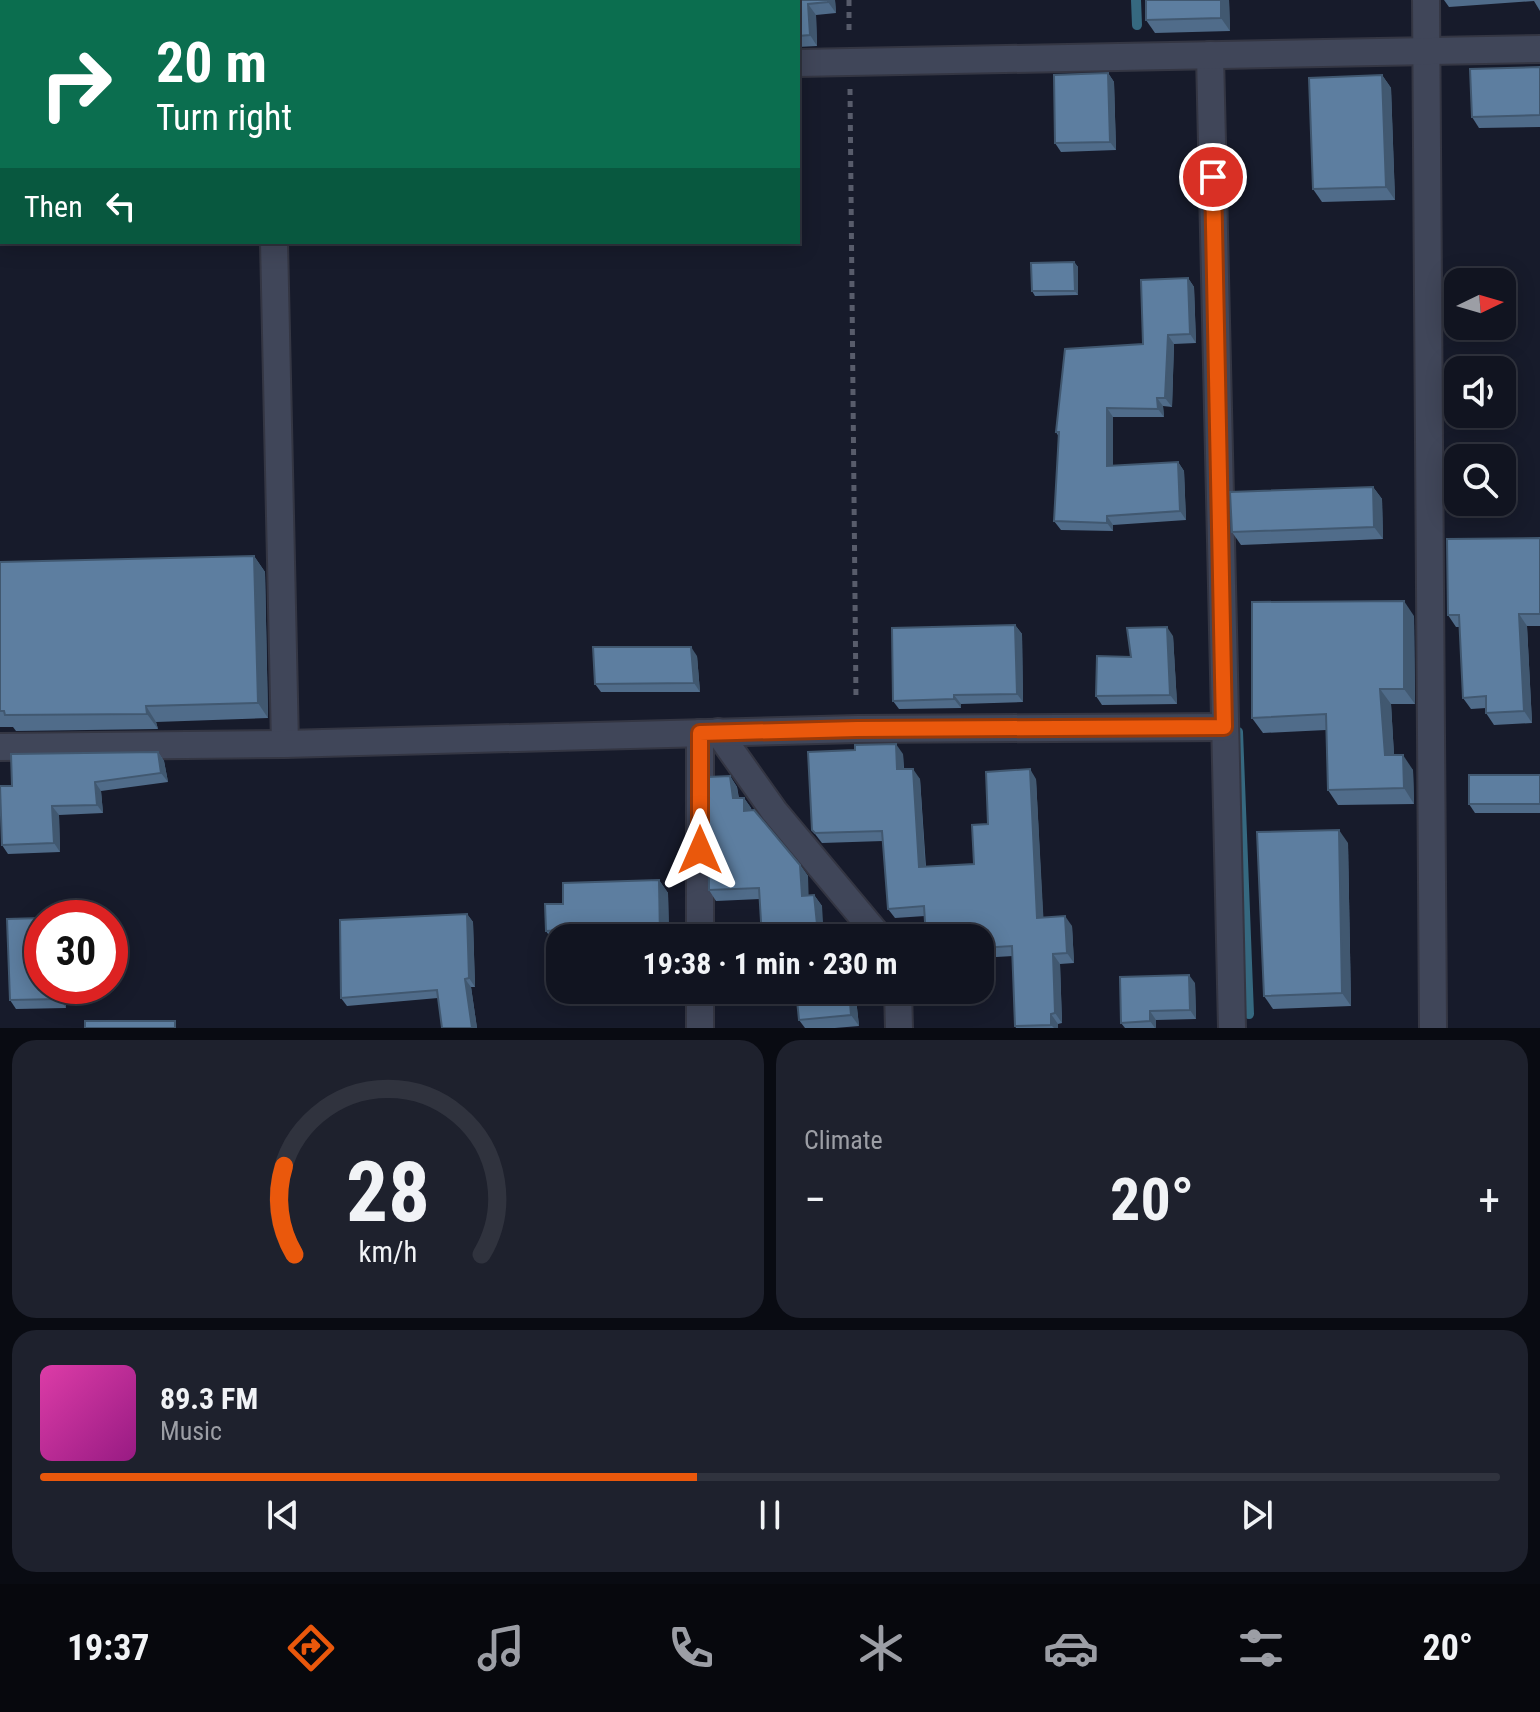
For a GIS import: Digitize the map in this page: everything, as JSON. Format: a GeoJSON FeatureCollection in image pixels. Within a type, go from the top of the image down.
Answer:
{"type":"FeatureCollection","features":[{"type":"Feature","properties":{"kind":"street"},"geometry":{"type":"LineString","coordinates":[[1426,0],[1433,1028]]}},
{"type":"Feature","properties":{"kind":"street"},"geometry":{"type":"LineString","coordinates":[[800,63],[1540,49]]}},
{"type":"Feature","properties":{"kind":"street"},"geometry":{"type":"LineString","coordinates":[[1210,55],[1232,1028]]}},
{"type":"Feature","properties":{"kind":"street"},"geometry":{"type":"LineString","coordinates":[[274,244],[285,744]]}},
{"type":"Feature","properties":{"kind":"street"},"geometry":{"type":"LineString","coordinates":[[0,747],[285,744],[857,729],[1224,727]]}},
{"type":"Feature","properties":{"kind":"street"},"geometry":{"type":"LineString","coordinates":[[701,924],[709,733]]}},
{"type":"Feature","properties":{"kind":"street"},"geometry":{"type":"LineString","coordinates":[[709,733],[868,924]]}},
{"type":"Feature","properties":{"kind":"street"},"geometry":{"type":"LineString","coordinates":[[700,1004],[700,1028]]}},
{"type":"Feature","properties":{"kind":"street"},"geometry":{"type":"LineString","coordinates":[[898,1004],[899,1028]]}},
{"type":"Feature","properties":{"kind":"path"},"geometry":{"type":"LineString","coordinates":[[849,0],[857,729]]}},
{"type":"Feature","properties":{"kind":"building"},"geometry":{"type":"Polygon","coordinates":[[[800,0],[828,0],[808,4],[810,35],[800,36],[800,0]]]}},
{"type":"Feature","properties":{"kind":"building"},"geometry":{"type":"Polygon","coordinates":[[[1146,0],[1221,0],[1221,18],[1146,20],[1146,0]]]}},
{"type":"Feature","properties":{"kind":"building"},"geometry":{"type":"Polygon","coordinates":[[[1540,67],[1540,115],[1472,117],[1470,69],[1540,67]]]}},
{"type":"Feature","properties":{"kind":"building"},"geometry":{"type":"Polygon","coordinates":[[[1108,73],[1110,142],[1055,143],[1054,75],[1108,73]]]}},
{"type":"Feature","properties":{"kind":"building"},"geometry":{"type":"Polygon","coordinates":[[[1382,75],[1386,187],[1313,189],[1309,78],[1382,75]]]}},
{"type":"Feature","properties":{"kind":"building"},"geometry":{"type":"Polygon","coordinates":[[[1074,262],[1075,291],[1032,291],[1031,263],[1074,262]]]}},
{"type":"Feature","properties":{"kind":"building"},"geometry":{"type":"Polygon","coordinates":[[[1188,278],[1190,334],[1168,335],[1165,398],[1157,398],[1158,409],[1107,408],[1107,466],[1178,462],[1180,511],[1107,516],[1107,523],[1054,521],[1059,432],[1056,432],[1065,349],[1143,344],[1141,280],[1188,278]]]}},
{"type":"Feature","properties":{"kind":"building"},"geometry":{"type":"Polygon","coordinates":[[[1373,487],[1374,527],[1232,532],[1230,492],[1373,487]]]}},
{"type":"Feature","properties":{"kind":"building"},"geometry":{"type":"Polygon","coordinates":[[[1540,538],[1540,614],[1519,614],[1524,711],[1486,713],[1486,696],[1463,698],[1459,615],[1448,615],[1447,539],[1540,538]]]}},
{"type":"Feature","properties":{"kind":"building"},"geometry":{"type":"Polygon","coordinates":[[[254,556],[258,703],[146,706],[147,714],[5,715],[4,711],[0,711],[0,562],[254,556]]]}},
{"type":"Feature","properties":{"kind":"building"},"geometry":{"type":"Polygon","coordinates":[[[1404,601],[1404,689],[1380,689],[1385,755],[1403,755],[1404,788],[1328,790],[1326,714],[1252,718],[1252,602],[1404,601]]]}},
{"type":"Feature","properties":{"kind":"building"},"geometry":{"type":"Polygon","coordinates":[[[1015,625],[1017,694],[954,695],[954,699],[893,701],[892,628],[1015,625]]]}},
{"type":"Feature","properties":{"kind":"building"},"geometry":{"type":"Polygon","coordinates":[[[1167,627],[1170,695],[1096,696],[1097,656],[1131,657],[1127,628],[1167,627]]]}},
{"type":"Feature","properties":{"kind":"building"},"geometry":{"type":"Polygon","coordinates":[[[593,647],[691,647],[694,683],[595,684],[593,647]]]}},
{"type":"Feature","properties":{"kind":"building"},"geometry":{"type":"Polygon","coordinates":[[[896,744],[897,769],[913,769],[919,867],[974,864],[972,825],[988,824],[986,772],[1030,769],[1037,918],[1065,916],[1067,953],[1053,954],[1055,1013],[1051,1014],[1051,1025],[1015,1026],[1012,946],[994,947],[994,924],[925,924],[924,906],[888,909],[882,831],[815,833],[812,830],[808,752],[855,750],[855,745],[896,744]]]}},
{"type":"Feature","properties":{"kind":"building"},"geometry":{"type":"Polygon","coordinates":[[[158,752],[161,773],[95,782],[97,805],[52,806],[54,843],[2,845],[0,786],[12,786],[11,754],[158,752]]]}},
{"type":"Feature","properties":{"kind":"building"},"geometry":{"type":"Polygon","coordinates":[[[1469,775],[1540,775],[1540,804],[1469,804],[1469,775]]]}},
{"type":"Feature","properties":{"kind":"building"},"geometry":{"type":"Polygon","coordinates":[[[730,776],[733,798],[744,798],[744,811],[754,810],[800,865],[802,896],[814,895],[817,924],[761,924],[759,888],[709,890],[708,777],[730,776]]]}},
{"type":"Feature","properties":{"kind":"building"},"geometry":{"type":"Polygon","coordinates":[[[1339,830],[1342,993],[1264,996],[1257,832],[1339,830]]]}},
{"type":"Feature","properties":{"kind":"building"},"geometry":{"type":"Polygon","coordinates":[[[659,880],[660,924],[546,924],[546,931],[545,904],[563,904],[563,883],[659,880]]]}},
{"type":"Feature","properties":{"kind":"building"},"geometry":{"type":"Polygon","coordinates":[[[467,914],[469,978],[465,979],[472,1028],[442,1028],[437,990],[341,998],[340,920],[467,914]]]}},
{"type":"Feature","properties":{"kind":"building"},"geometry":{"type":"Polygon","coordinates":[[[7,919],[24,919],[24,1000],[10,1000],[7,919]]]}},
{"type":"Feature","properties":{"kind":"building"},"geometry":{"type":"Polygon","coordinates":[[[1189,975],[1190,1010],[1150,1011],[1150,1021],[1121,1023],[1120,977],[1189,975]]]}},
{"type":"Feature","properties":{"kind":"building"},"geometry":{"type":"Polygon","coordinates":[[[797,1004],[850,1004],[851,1015],[799,1020],[797,1004]]]}},
{"type":"Feature","properties":{"kind":"building"},"geometry":{"type":"Polygon","coordinates":[[[85,1021],[175,1021],[175,1028],[85,1028],[85,1021]]]}},
{"type":"Feature","properties":{"kind":"waterway"},"geometry":{"type":"LineString","coordinates":[[1136,0],[1137,25]]}},
{"type":"Feature","properties":{"kind":"waterway"},"geometry":{"type":"LineString","coordinates":[[1238,732],[1249,1014]]}},
{"type":"Feature","properties":{"kind":"route"},"geometry":{"type":"LineString","coordinates":[[700,850],[700,733],[1224,727],[1213,177]]}}]}
